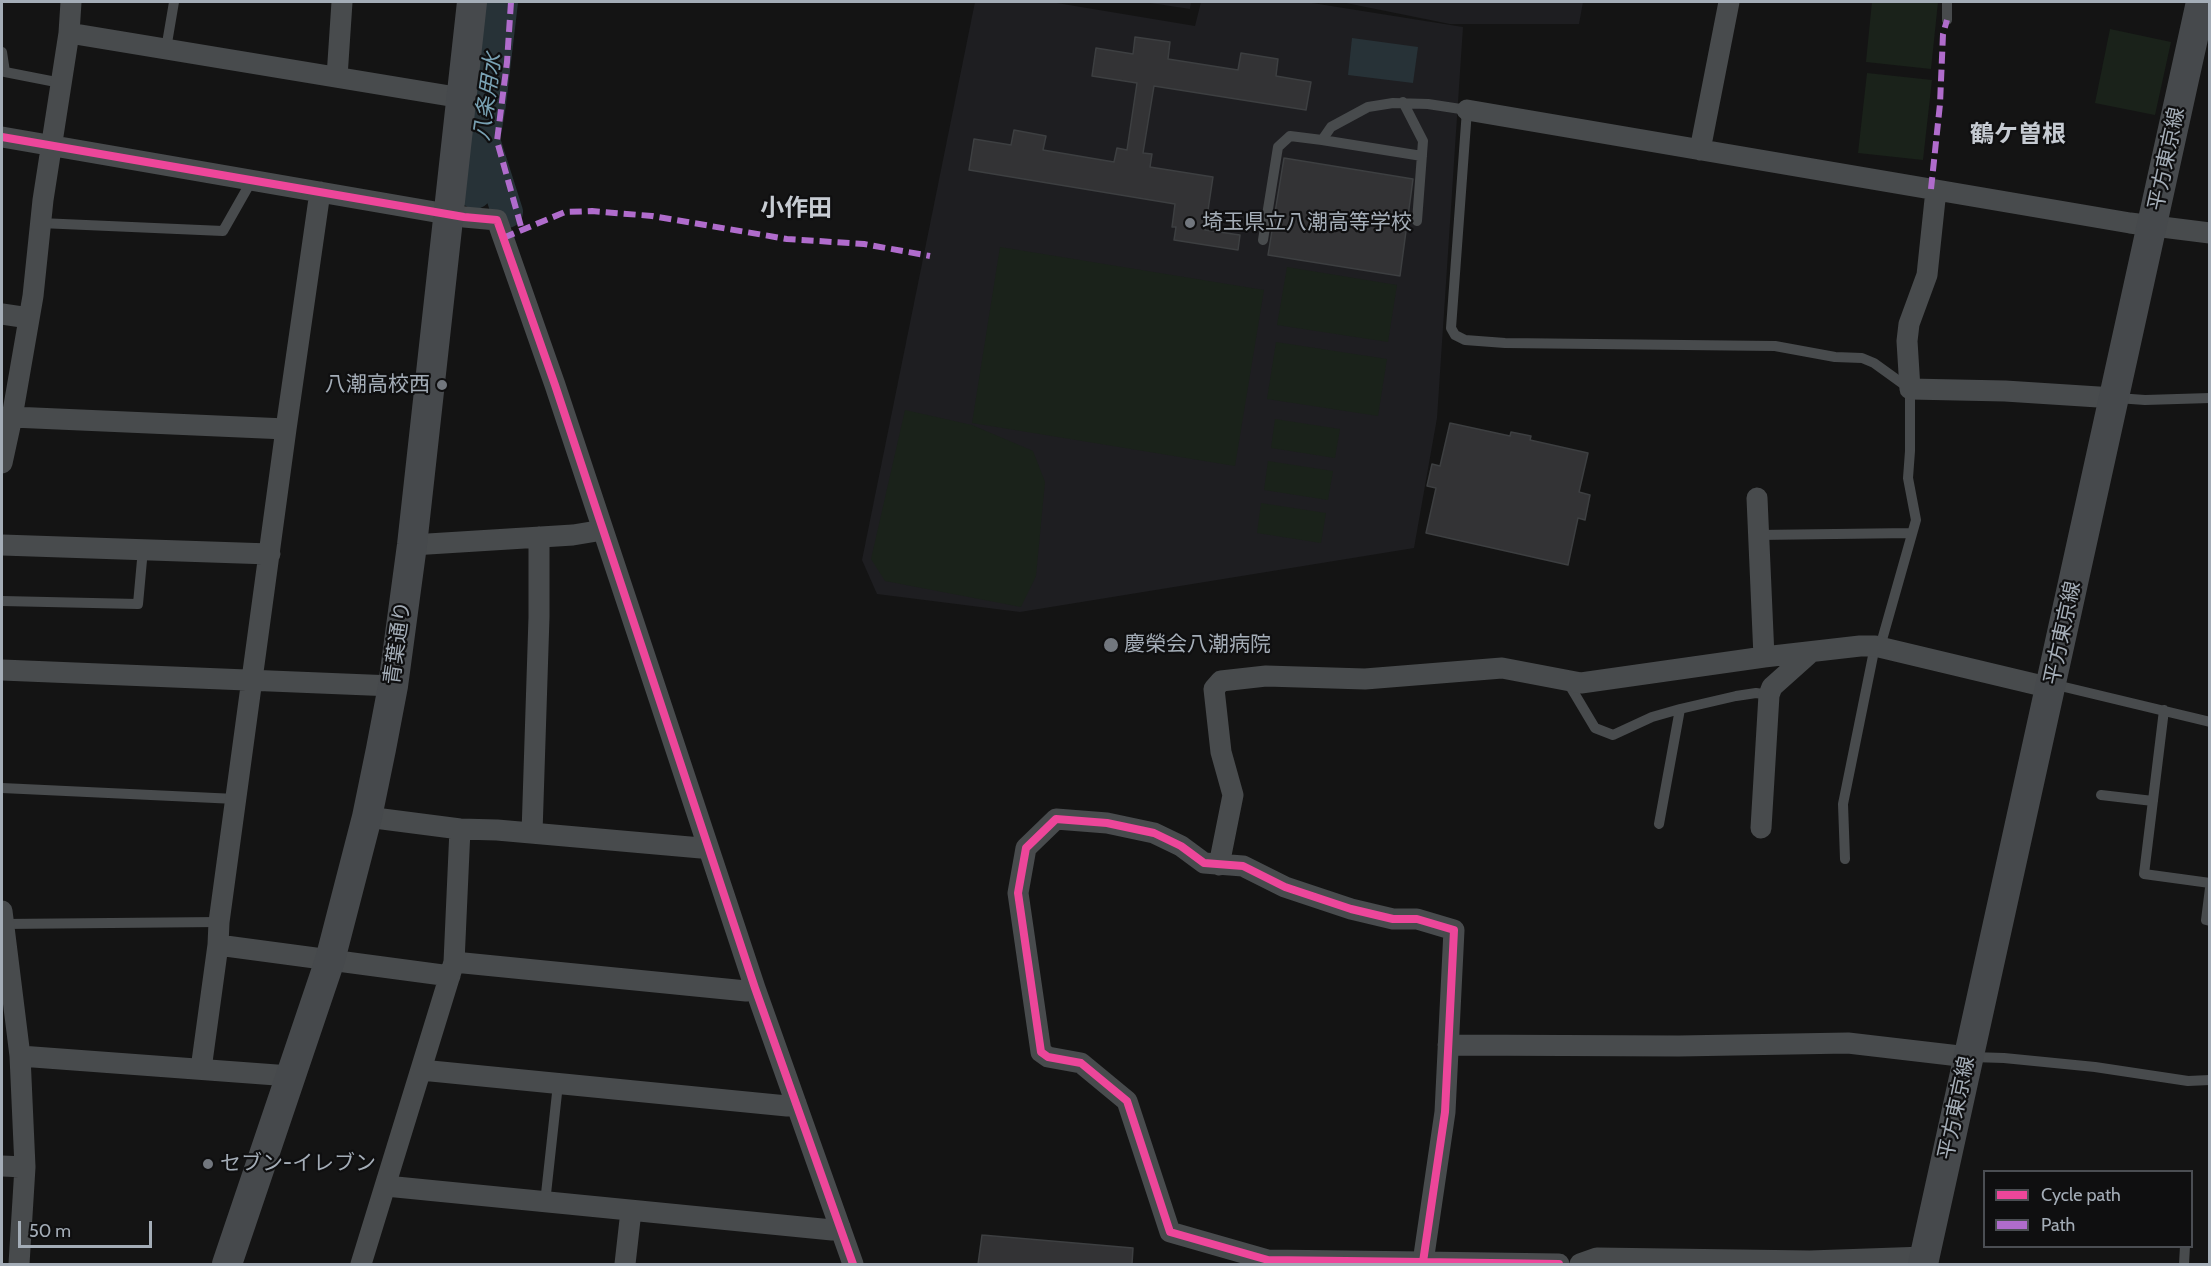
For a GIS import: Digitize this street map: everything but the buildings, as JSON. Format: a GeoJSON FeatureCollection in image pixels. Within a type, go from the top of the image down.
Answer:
{"type":"FeatureCollection","features":[{"type":"Feature","properties":{"kind":"street"},"geometry":{"type":"LineString","coordinates":[[2,463],[29,318],[40,223],[69,33],[71,2]]}},
{"type":"Feature","properties":{"kind":"street"},"geometry":{"type":"LineString","coordinates":[[337,77],[342,2]]}},
{"type":"Feature","properties":{"kind":"street","name":"青葉通り"},"geometry":{"type":"LineString","coordinates":[[227,1264],[330,960],[367,817],[393,686],[412,545],[472,2]]}},
{"type":"Feature","properties":{"kind":"street"},"geometry":{"type":"LineString","coordinates":[[1700,150],[1729,2]]}},
{"type":"Feature","properties":{"kind":"street","name":"平方東京線"},"geometry":{"type":"LineString","coordinates":[[1924,1261],[2201,2]]}},
{"type":"Feature","properties":{"kind":"street"},"geometry":{"type":"LineString","coordinates":[[69,33],[462,98]]}},
{"type":"Feature","properties":{"kind":"street"},"geometry":{"type":"LineString","coordinates":[[1467,110],[1936,190],[2210,233]]}},
{"type":"Feature","properties":{"kind":"street"},"geometry":{"type":"LineString","coordinates":[[2,136],[320,192],[496,220],[603,530],[755,988],[853,1264]]}},
{"type":"Feature","properties":{"kind":"street"},"geometry":{"type":"LineString","coordinates":[[1936,190],[1927,276],[1909,324],[1910,389],[2005,391],[2114,398]]}},
{"type":"Feature","properties":{"kind":"street"},"geometry":{"type":"LineString","coordinates":[[201,1069],[218,945],[219,922],[320,192]]}},
{"type":"Feature","properties":{"kind":"street"},"geometry":{"type":"LineString","coordinates":[[2,314],[29,318]]}},
{"type":"Feature","properties":{"kind":"street"},"geometry":{"type":"LineString","coordinates":[[12,417],[286,429]]}},
{"type":"Feature","properties":{"kind":"street"},"geometry":{"type":"LineString","coordinates":[[1756,498],[1764,657]]}},
{"type":"Feature","properties":{"kind":"street"},"geometry":{"type":"LineString","coordinates":[[412,545],[595,533],[603,530]]}},
{"type":"Feature","properties":{"kind":"street"},"geometry":{"type":"LineString","coordinates":[[532,832],[539,617],[539,537]]}},
{"type":"Feature","properties":{"kind":"street"},"geometry":{"type":"LineString","coordinates":[[2,545],[270,554]]}},
{"type":"Feature","properties":{"kind":"street"},"geometry":{"type":"LineString","coordinates":[[1219,865],[1233,795],[1221,752],[1214,689],[1221,681],[1266,676],[1365,679],[1502,668],[1581,683],[1860,646],[1878,647],[2052,686]]}},
{"type":"Feature","properties":{"kind":"street"},"geometry":{"type":"LineString","coordinates":[[1761,828],[1769,694],[1772,687],[1810,653]]}},
{"type":"Feature","properties":{"kind":"street"},"geometry":{"type":"LineString","coordinates":[[2,670],[393,686]]}},
{"type":"Feature","properties":{"kind":"street"},"geometry":{"type":"LineString","coordinates":[[367,817],[460,829],[532,832],[701,848],[707,846]]}},
{"type":"Feature","properties":{"kind":"street"},"geometry":{"type":"LineString","coordinates":[[1423,1262],[1445,1112],[1454,930],[1417,919],[1393,919],[1351,909],[1286,887],[1243,866],[1204,863],[1181,846],[1154,833],[1107,823],[1056,819],[1026,848],[1018,893],[1041,1052],[1048,1057],[1081,1063],[1127,1101],[1170,1232],[1268,1260],[1559,1264]]}},
{"type":"Feature","properties":{"kind":"street"},"geometry":{"type":"LineString","coordinates":[[361,1264],[452,970],[460,829]]}},
{"type":"Feature","properties":{"kind":"street"},"geometry":{"type":"LineString","coordinates":[[2,919],[8,1006],[20,1056],[25,1167],[19,1264]]}},
{"type":"Feature","properties":{"kind":"street"},"geometry":{"type":"LineString","coordinates":[[218,945],[330,960],[452,970],[746,991],[755,988]]}},
{"type":"Feature","properties":{"kind":"street"},"geometry":{"type":"LineString","coordinates":[[1448,1045],[1679,1046],[1848,1043],[1968,1057]]}},
{"type":"Feature","properties":{"kind":"street"},"geometry":{"type":"LineString","coordinates":[[20,1056],[290,1076]]}},
{"type":"Feature","properties":{"kind":"street"},"geometry":{"type":"LineString","coordinates":[[421,1070],[787,1106],[796,1103]]}},
{"type":"Feature","properties":{"kind":"street"},"geometry":{"type":"LineString","coordinates":[[2,1166],[25,1167]]}},
{"type":"Feature","properties":{"kind":"street"},"geometry":{"type":"LineString","coordinates":[[386,1186],[832,1230],[840,1227]]}},
{"type":"Feature","properties":{"kind":"street"},"geometry":{"type":"LineString","coordinates":[[625,1264],[631,1211]]}},
{"type":"Feature","properties":{"kind":"street"},"geometry":{"type":"LineString","coordinates":[[1580,1264],[1597,1258],[1924,1261]]}},
{"type":"Feature","properties":{"kind":"lane"},"geometry":{"type":"LineString","coordinates":[[166,49],[174,2]]}},
{"type":"Feature","properties":{"kind":"lane"},"geometry":{"type":"LineString","coordinates":[[1947,2],[1947,20]]}},
{"type":"Feature","properties":{"kind":"lane"},"geometry":{"type":"LineString","coordinates":[[2,52],[4,72],[61,83]]}},
{"type":"Feature","properties":{"kind":"lane"},"geometry":{"type":"LineString","coordinates":[[1403,102],[1423,141],[1417,221]]}},
{"type":"Feature","properties":{"kind":"lane"},"geometry":{"type":"LineString","coordinates":[[1322,140],[1331,127],[1368,107],[1403,102],[1467,110],[1451,328],[1455,335],[1465,340],[1505,343],[1775,346],[1835,357],[1862,358],[1874,363],[1910,389],[1908,478],[1916,520],[1878,647],[1843,804],[1845,859]]}},
{"type":"Feature","properties":{"kind":"lane"},"geometry":{"type":"LineString","coordinates":[[1263,240],[1278,147],[1290,136],[1422,156]]}},
{"type":"Feature","properties":{"kind":"lane"},"geometry":{"type":"LineString","coordinates":[[40,223],[223,231],[252,180]]}},
{"type":"Feature","properties":{"kind":"lane"},"geometry":{"type":"LineString","coordinates":[[2114,398],[2145,400],[2210,398]]}},
{"type":"Feature","properties":{"kind":"lane"},"geometry":{"type":"LineString","coordinates":[[1758,535],[1912,533]]}},
{"type":"Feature","properties":{"kind":"lane"},"geometry":{"type":"LineString","coordinates":[[2,601],[138,604],[143,549]]}},
{"type":"Feature","properties":{"kind":"lane"},"geometry":{"type":"LineString","coordinates":[[1567,680],[1595,728],[1613,735],[1652,717],[1680,709],[1736,696],[1769,694]]}},
{"type":"Feature","properties":{"kind":"lane"},"geometry":{"type":"LineString","coordinates":[[2052,686],[2210,722]]}},
{"type":"Feature","properties":{"kind":"lane"},"geometry":{"type":"LineString","coordinates":[[1659,824],[1680,709]]}},
{"type":"Feature","properties":{"kind":"lane"},"geometry":{"type":"LineString","coordinates":[[2164,710],[2144,874],[2210,883]]}},
{"type":"Feature","properties":{"kind":"lane"},"geometry":{"type":"LineString","coordinates":[[2,788],[236,799]]}},
{"type":"Feature","properties":{"kind":"lane"},"geometry":{"type":"LineString","coordinates":[[2101,795],[2153,801]]}},
{"type":"Feature","properties":{"kind":"lane"},"geometry":{"type":"LineString","coordinates":[[2210,888],[2205,920],[2210,921]]}},
{"type":"Feature","properties":{"kind":"lane"},"geometry":{"type":"LineString","coordinates":[[2,919],[219,922]]}},
{"type":"Feature","properties":{"kind":"lane"},"geometry":{"type":"LineString","coordinates":[[1968,1057],[2004,1058],[2095,1067],[2188,1081],[2210,1080]]}},
{"type":"Feature","properties":{"kind":"lane"},"geometry":{"type":"LineString","coordinates":[[545,1203],[558,1084]]}},
{"type":"Feature","properties":{"kind":"lane"},"geometry":{"type":"LineString","coordinates":[[2184,1264],[2185,1248]]}},
{"type":"Feature","properties":{"kind":"shaded area","name":"埼玉県立八潮高等学校"},"geometry":{"type":"Polygon","coordinates":[[[975,2],[1051,2],[1195,26],[1201,2],[1306,2],[1463,27],[1437,418],[1414,548],[1020,612],[877,594],[862,560],[975,2]]]}},
{"type":"Feature","properties":{"kind":"shaded area"},"geometry":{"type":"Polygon","coordinates":[[[1144,2],[1191,2],[1190,9],[1144,2]]]}},
{"type":"Feature","properties":{"kind":"shaded area"},"geometry":{"type":"Polygon","coordinates":[[[1341,2],[1583,2],[1579,24],[1450,24],[1341,2]]]}},
{"type":"Feature","properties":{"kind":"shaded area"},"geometry":{"type":"Polygon","coordinates":[[[1872,2],[1938,2],[1931,69],[1866,62],[1872,2]]]}},
{"type":"Feature","properties":{"kind":"shaded area"},"geometry":{"type":"Polygon","coordinates":[[[2110,29],[2171,42],[2155,115],[2095,103],[2110,29]]]}},
{"type":"Feature","properties":{"kind":"shaded area"},"geometry":{"type":"Polygon","coordinates":[[[1352,38],[1418,47],[1413,83],[1348,75],[1352,38]]]}},
{"type":"Feature","properties":{"kind":"shaded area"},"geometry":{"type":"Polygon","coordinates":[[[1867,73],[1932,80],[1923,160],[1858,153],[1867,73]]]}},
{"type":"Feature","properties":{"kind":"shaded area"},"geometry":{"type":"Polygon","coordinates":[[[1000,247],[1264,290],[1235,466],[972,423],[1000,247]]]}},
{"type":"Feature","properties":{"kind":"shaded area"},"geometry":{"type":"Polygon","coordinates":[[[1287,267],[1397,285],[1388,342],[1277,325],[1287,267]]]}},
{"type":"Feature","properties":{"kind":"shaded area"},"geometry":{"type":"Polygon","coordinates":[[[1276,342],[1387,359],[1378,416],[1267,399],[1276,342]]]}},
{"type":"Feature","properties":{"kind":"shaded area"},"geometry":{"type":"Polygon","coordinates":[[[905,410],[972,425],[1033,451],[1045,482],[1036,576],[1021,607],[885,581],[871,559],[905,410]]]}},
{"type":"Feature","properties":{"kind":"shaded area"},"geometry":{"type":"Polygon","coordinates":[[[1275,419],[1340,429],[1335,458],[1271,448],[1275,419]]]}},
{"type":"Feature","properties":{"kind":"shaded area"},"geometry":{"type":"Polygon","coordinates":[[[1268,461],[1333,471],[1328,500],[1264,490],[1268,461]]]}},
{"type":"Feature","properties":{"kind":"shaded area"},"geometry":{"type":"Polygon","coordinates":[[[1261,503],[1326,513],[1321,543],[1257,533],[1261,503]]]}},
{"type":"Feature","properties":{"kind":"waterway","name":"八条用水"},"geometry":{"type":"LineString","coordinates":[[475,193],[490,104],[502,2]]}},
{"type":"Feature","properties":{"kind":"waterway"},"geometry":{"type":"LineString","coordinates":[[485,143],[507,212]]}},
{"type":"Feature","properties":{"kind":"marked path"},"geometry":{"type":"LineString","coordinates":[[511,2],[507,62],[497,141],[522,230]]}},
{"type":"Feature","properties":{"kind":"marked path"},"geometry":{"type":"LineString","coordinates":[[1931,189],[1940,104],[1943,34],[1947,20]]}},
{"type":"Feature","properties":{"kind":"marked path"},"geometry":{"type":"LineString","coordinates":[[503,238],[565,212],[592,211],[652,216],[787,239],[864,244],[930,256]]}},
{"type":"Feature","properties":{"kind":"cycle path"},"geometry":{"type":"LineString","coordinates":[[2,137],[464,217],[497,220],[555,385],[755,988],[853,1264]]}},
{"type":"Feature","properties":{"kind":"cycle path"},"geometry":{"type":"LineString","coordinates":[[1423,1262],[1445,1112],[1454,930],[1417,919],[1393,919],[1351,909],[1285,887],[1243,866],[1204,863],[1181,846],[1154,833],[1107,823],[1056,819],[1026,848],[1018,893],[1041,1052],[1048,1057],[1081,1063],[1127,1101],[1170,1232],[1268,1260],[1559,1264]]}},
{"type":"Feature","properties":{"kind":"place","name":"埼玉県立八潮高等学校"},"geometry":{"type":"Point","coordinates":[1190,223]}},
{"type":"Feature","properties":{"kind":"place","name":"八潮高校西"},"geometry":{"type":"Point","coordinates":[442,385]}},
{"type":"Feature","properties":{"kind":"place","name":"慶榮会八潮病院"},"geometry":{"type":"Point","coordinates":[1111,645]}},
{"type":"Feature","properties":{"kind":"place","name":"セブン-イレブン"},"geometry":{"type":"Point","coordinates":[208,1164]}},
{"type":"Feature","properties":{"kind":"district","name":"鶴ケ曽根"},"geometry":{"type":"Point","coordinates":[2018,135]}},
{"type":"Feature","properties":{"kind":"district","name":"小作田"},"geometry":{"type":"Point","coordinates":[796,209]}}]}
